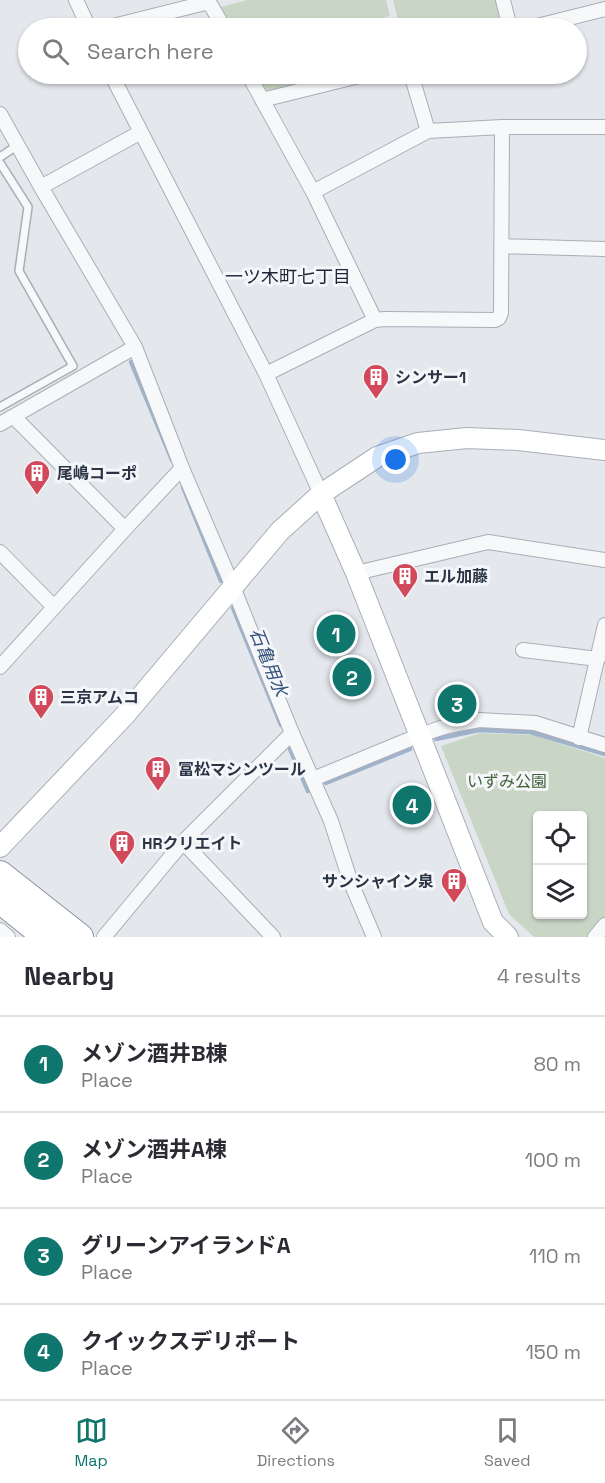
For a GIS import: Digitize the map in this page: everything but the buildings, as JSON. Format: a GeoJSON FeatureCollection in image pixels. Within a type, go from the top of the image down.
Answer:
{"type":"FeatureCollection","features":[{"type":"Feature","properties":{"kind":"highway"},"geometry":{"type":"LineString","coordinates":[[0,874],[82,937]]}},
{"type":"Feature","properties":{"kind":"highway"},"geometry":{"type":"LineString","coordinates":[[0,900],[46,937]]}},
{"type":"Feature","properties":{"kind":"street"},"geometry":{"type":"LineString","coordinates":[[76,0],[84,18]]}},
{"type":"Feature","properties":{"kind":"street"},"geometry":{"type":"LineString","coordinates":[[503,0],[508,18]]}},
{"type":"Feature","properties":{"kind":"street"},"geometry":{"type":"LineString","coordinates":[[145,18],[213,1],[220,18]]}},
{"type":"Feature","properties":{"kind":"street"},"geometry":{"type":"LineString","coordinates":[[569,18],[605,9]]}},
{"type":"Feature","properties":{"kind":"street"},"geometry":{"type":"LineString","coordinates":[[116,84],[266,374],[356,573],[493,922],[508,937]]}},
{"type":"Feature","properties":{"kind":"street"},"geometry":{"type":"LineString","coordinates":[[253,84],[313,192],[375,320]]}},
{"type":"Feature","properties":{"kind":"street"},"geometry":{"type":"LineString","coordinates":[[262,100],[327,84]]}},
{"type":"Feature","properties":{"kind":"street"},"geometry":{"type":"LineString","coordinates":[[414,84],[428,131]]}},
{"type":"Feature","properties":{"kind":"street"},"geometry":{"type":"LineString","coordinates":[[0,114],[135,347],[182,468],[331,821],[351,883],[374,937]]}},
{"type":"Feature","properties":{"kind":"street"},"geometry":{"type":"LineString","coordinates":[[266,374],[375,320],[495,320],[499,318],[501,313],[502,127]]}},
{"type":"Feature","properties":{"kind":"street"},"geometry":{"type":"LineString","coordinates":[[313,192],[428,131],[502,127],[605,127]]}},
{"type":"Feature","properties":{"kind":"street"},"geometry":{"type":"LineString","coordinates":[[41,187],[141,132]]}},
{"type":"Feature","properties":{"kind":"street"},"geometry":{"type":"LineString","coordinates":[[502,246],[605,249]]}},
{"type":"Feature","properties":{"kind":"street"},"geometry":{"type":"LineString","coordinates":[[0,424],[135,347]]}},
{"type":"Feature","properties":{"kind":"street"},"geometry":{"type":"LineString","coordinates":[[14,417],[125,529]]}},
{"type":"Feature","properties":{"kind":"street"},"geometry":{"type":"LineString","coordinates":[[0,847],[126,714],[280,531],[321,494],[377,457],[418,443],[467,438],[518,440],[605,450]]}},
{"type":"Feature","properties":{"kind":"street"},"geometry":{"type":"LineString","coordinates":[[0,667],[182,468]]}},
{"type":"Feature","properties":{"kind":"street"},"geometry":{"type":"LineString","coordinates":[[356,573],[488,542],[605,560]]}},
{"type":"Feature","properties":{"kind":"street"},"geometry":{"type":"LineString","coordinates":[[0,552],[54,607]]}},
{"type":"Feature","properties":{"kind":"street"},"geometry":{"type":"LineString","coordinates":[[579,738],[605,625]]}},
{"type":"Feature","properties":{"kind":"street"},"geometry":{"type":"LineString","coordinates":[[523,650],[598,659]]}},
{"type":"Feature","properties":{"kind":"street"},"geometry":{"type":"LineString","coordinates":[[313,779],[420,735],[447,726],[479,720],[535,723],[605,745]]}},
{"type":"Feature","properties":{"kind":"street"},"geometry":{"type":"LineString","coordinates":[[104,937],[183,842],[292,733]]}},
{"type":"Feature","properties":{"kind":"street"},"geometry":{"type":"LineString","coordinates":[[183,842],[273,937]]}},
{"type":"Feature","properties":{"kind":"street"},"geometry":{"type":"LineString","coordinates":[[0,866],[82,937]]}},
{"type":"Feature","properties":{"kind":"street"},"geometry":{"type":"LineString","coordinates":[[595,937],[605,925]]}},
{"type":"Feature","properties":{"kind":"street"},"geometry":{"type":"LineString","coordinates":[[0,930],[8,937]]}},
{"type":"Feature","properties":{"kind":"lane"},"geometry":{"type":"LineString","coordinates":[[0,157],[18,145]]}},
{"type":"Feature","properties":{"kind":"lane"},"geometry":{"type":"LineString","coordinates":[[0,163],[28,207],[19,271],[73,366],[0,407]]}},
{"type":"Feature","properties":{"kind":"green space"},"geometry":{"type":"Polygon","coordinates":[[[247,0],[386,0],[390,16],[382,18],[227,18],[221,7],[247,0]]]}},
{"type":"Feature","properties":{"kind":"green space"},"geometry":{"type":"Polygon","coordinates":[[[393,0],[503,0],[507,18],[398,18],[393,0]]]}},
{"type":"Feature","properties":{"kind":"green space"},"geometry":{"type":"Polygon","coordinates":[[[262,84],[296,84],[266,91],[262,84]]]}},
{"type":"Feature","properties":{"kind":"green space","name":"いずみ公園"},"geometry":{"type":"Polygon","coordinates":[[[480,733],[533,735],[605,758],[605,920],[592,937],[534,937],[509,914],[441,746],[480,733]]]}},
{"type":"Feature","properties":{"kind":"waterway","name":"石亀用水"},"geometry":{"type":"LineString","coordinates":[[131,362],[172,460]]}},
{"type":"Feature","properties":{"kind":"waterway","name":"石亀用水"},"geometry":{"type":"LineString","coordinates":[[183,487],[221,581]]}},
{"type":"Feature","properties":{"kind":"waterway","name":"石亀用水"},"geometry":{"type":"LineString","coordinates":[[233,608],[281,725]]}},
{"type":"Feature","properties":{"kind":"waterway","name":"石亀用水"},"geometry":{"type":"LineString","coordinates":[[436,739],[479,730],[530,732],[605,754]]}},
{"type":"Feature","properties":{"kind":"waterway","name":"石亀用水"},"geometry":{"type":"LineString","coordinates":[[290,749],[308,791]]}},
{"type":"Feature","properties":{"kind":"waterway","name":"石亀用水"},"geometry":{"type":"LineString","coordinates":[[326,783],[410,749]]}},
{"type":"Feature","properties":{"kind":"place","name":"シンサー1"},"geometry":{"type":"Point","coordinates":[376,400]}},
{"type":"Feature","properties":{"kind":"place","name":"尾嶋コーポ"},"geometry":{"type":"Point","coordinates":[37,496]}},
{"type":"Feature","properties":{"kind":"place","name":"エル加藤"},"geometry":{"type":"Point","coordinates":[405,599]}},
{"type":"Feature","properties":{"kind":"place","name":"メゾン酒井B棟"},"geometry":{"type":"Point","coordinates":[336,634]}},
{"type":"Feature","properties":{"kind":"place","name":"メゾン酒井A棟"},"geometry":{"type":"Point","coordinates":[352,677]}},
{"type":"Feature","properties":{"kind":"place","name":"グリーンアイランドA"},"geometry":{"type":"Point","coordinates":[457,704]}},
{"type":"Feature","properties":{"kind":"place","name":"三京アムコ"},"geometry":{"type":"Point","coordinates":[41,720]}},
{"type":"Feature","properties":{"kind":"place","name":"冨松マシンツール"},"geometry":{"type":"Point","coordinates":[158,792]}},
{"type":"Feature","properties":{"kind":"place","name":"クイックスデリポート"},"geometry":{"type":"Point","coordinates":[412,805]}},
{"type":"Feature","properties":{"kind":"place","name":"HRクリエイト"},"geometry":{"type":"Point","coordinates":[122,866]}},
{"type":"Feature","properties":{"kind":"place","name":"サンシャイン泉"},"geometry":{"type":"Point","coordinates":[454,904]}},
{"type":"Feature","properties":{"kind":"district","name":"一ツ木町七丁目"},"geometry":{"type":"Point","coordinates":[288,276]}}]}
